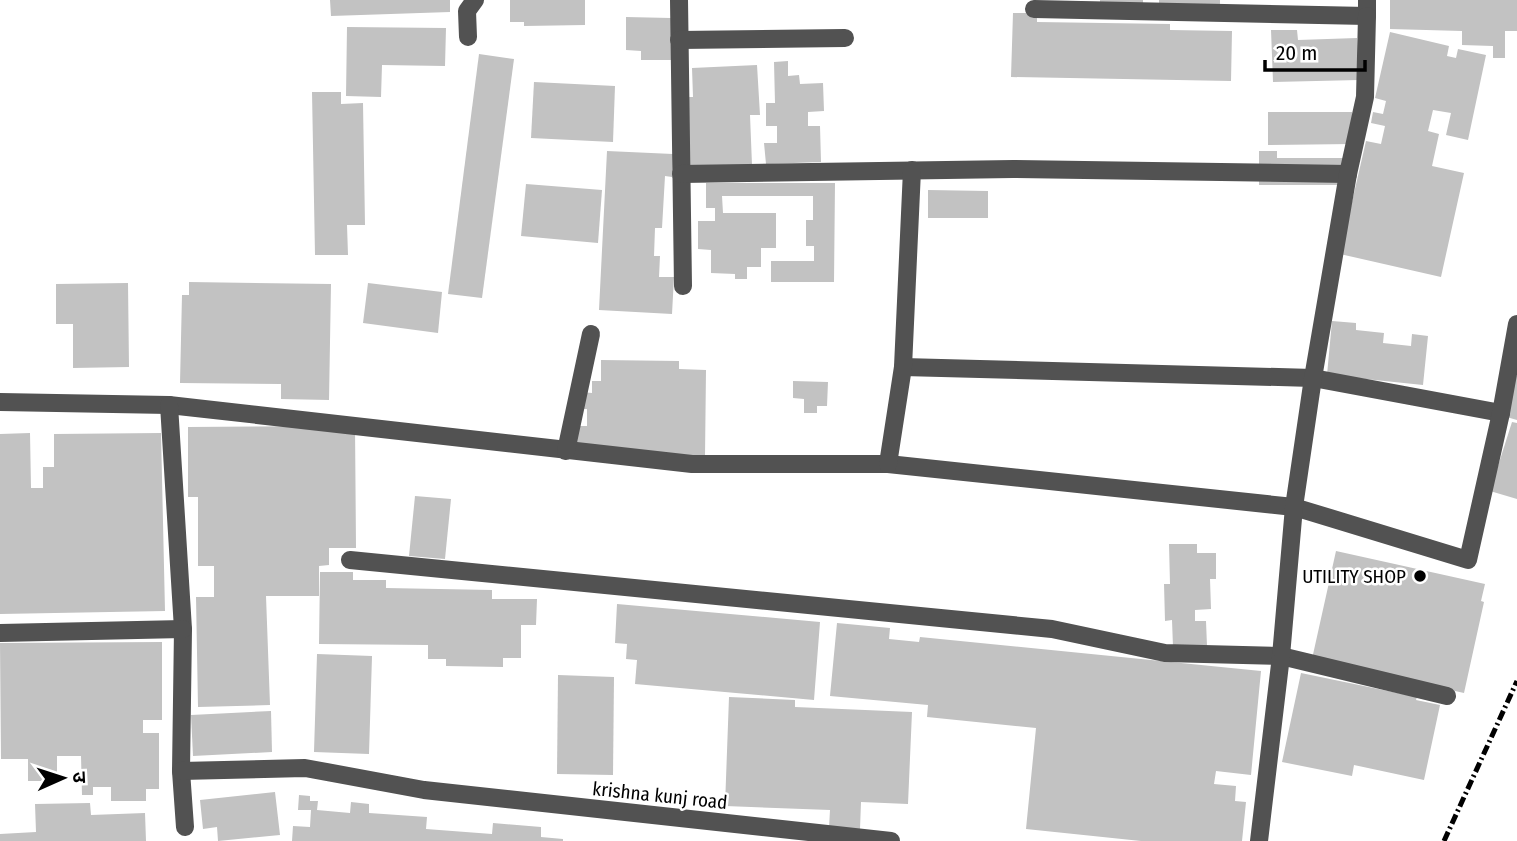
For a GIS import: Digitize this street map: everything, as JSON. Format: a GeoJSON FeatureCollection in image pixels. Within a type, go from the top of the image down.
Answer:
{"type":"FeatureCollection","features":[{"type":"Feature","properties":{"kind":"street"},"geometry":{"type":"LineString","coordinates":[[468,37],[467,11],[475,0]]}},
{"type":"Feature","properties":{"kind":"street"},"geometry":{"type":"LineString","coordinates":[[679,0],[683,286]]}},
{"type":"Feature","properties":{"kind":"street"},"geometry":{"type":"LineString","coordinates":[[1034,9],[1367,8],[1366,97],[1348,174],[1294,508],[1281,656],[1259,841]]}},
{"type":"Feature","properties":{"kind":"street"},"geometry":{"type":"LineString","coordinates":[[680,40],[845,38]]}},
{"type":"Feature","properties":{"kind":"street"},"geometry":{"type":"LineString","coordinates":[[681,174],[912,170],[1348,174]]}},
{"type":"Feature","properties":{"kind":"street"},"geometry":{"type":"LineString","coordinates":[[888,464],[903,367],[912,170]]}},
{"type":"Feature","properties":{"kind":"street"},"geometry":{"type":"LineString","coordinates":[[0,402],[169,405],[566,452],[692,464],[888,464],[1294,508],[1468,560],[1501,413],[1517,324]]}},
{"type":"Feature","properties":{"kind":"street"},"geometry":{"type":"LineString","coordinates":[[566,452],[591,334]]}},
{"type":"Feature","properties":{"kind":"street"},"geometry":{"type":"LineString","coordinates":[[903,367],[1313,378],[1501,413]]}},
{"type":"Feature","properties":{"kind":"street"},"geometry":{"type":"LineString","coordinates":[[169,405],[183,629],[181,771],[185,827]]}},
{"type":"Feature","properties":{"kind":"street"},"geometry":{"type":"LineString","coordinates":[[350,560],[1052,629],[1165,653],[1281,656],[1447,696]]}},
{"type":"Feature","properties":{"kind":"street"},"geometry":{"type":"LineString","coordinates":[[0,633],[183,629]]}},
{"type":"Feature","properties":{"kind":"street","name":"krishna kunj road"},"geometry":{"type":"LineString","coordinates":[[181,771],[305,768],[424,790],[891,841]]}},
{"type":"Feature","properties":{"kind":"building"},"geometry":{"type":"Polygon","coordinates":[[[330,0],[450,0],[450,12],[331,16],[330,0]]]}},
{"type":"Feature","properties":{"kind":"building"},"geometry":{"type":"Polygon","coordinates":[[[510,0],[585,0],[585,25],[524,26],[524,22],[510,22],[510,0]]]}},
{"type":"Feature","properties":{"kind":"building"},"geometry":{"type":"Polygon","coordinates":[[[1100,0],[1143,0],[1143,5],[1100,6],[1100,0]]]}},
{"type":"Feature","properties":{"kind":"building"},"geometry":{"type":"Polygon","coordinates":[[[1159,0],[1220,0],[1220,4],[1159,4],[1159,0]]]}},
{"type":"Feature","properties":{"kind":"building"},"geometry":{"type":"Polygon","coordinates":[[[1390,0],[1517,0],[1517,31],[1505,31],[1505,58],[1493,58],[1493,46],[1462,45],[1462,31],[1390,29],[1390,0]]]}},
{"type":"Feature","properties":{"kind":"building"},"geometry":{"type":"Polygon","coordinates":[[[1013,13],[1037,13],[1037,22],[1170,24],[1170,30],[1232,31],[1231,81],[1011,77],[1013,13]]]}},
{"type":"Feature","properties":{"kind":"building"},"geometry":{"type":"Polygon","coordinates":[[[626,17],[671,18],[671,60],[641,60],[641,51],[626,50],[626,17]]]}},
{"type":"Feature","properties":{"kind":"building"},"geometry":{"type":"Polygon","coordinates":[[[347,27],[446,28],[445,66],[382,65],[381,97],[346,96],[347,27]]]}},
{"type":"Feature","properties":{"kind":"building"},"geometry":{"type":"Polygon","coordinates":[[[1271,30],[1297,30],[1298,40],[1357,38],[1359,80],[1273,82],[1271,30]]]}},
{"type":"Feature","properties":{"kind":"building"},"geometry":{"type":"Polygon","coordinates":[[[1390,32],[1449,46],[1447,56],[1456,58],[1458,49],[1486,55],[1468,140],[1446,135],[1451,113],[1433,110],[1428,131],[1439,134],[1432,166],[1464,173],[1441,277],[1340,254],[1366,141],[1381,144],[1385,126],[1371,123],[1373,112],[1383,114],[1386,101],[1375,98],[1390,32]]]}},
{"type":"Feature","properties":{"kind":"building"},"geometry":{"type":"Polygon","coordinates":[[[479,54],[514,59],[482,298],[448,294],[479,54]]]}},
{"type":"Feature","properties":{"kind":"building"},"geometry":{"type":"Polygon","coordinates":[[[788,61],[788,76],[799,75],[800,84],[823,83],[824,111],[808,112],[808,126],[820,126],[821,162],[766,164],[764,143],[777,143],[777,126],[766,126],[766,103],[775,103],[774,62],[788,61]]]}},
{"type":"Feature","properties":{"kind":"building"},"geometry":{"type":"Polygon","coordinates":[[[757,65],[760,115],[750,115],[752,165],[689,168],[685,97],[693,97],[692,68],[757,65]]]}},
{"type":"Feature","properties":{"kind":"building"},"geometry":{"type":"Polygon","coordinates":[[[534,82],[615,86],[613,142],[531,138],[534,82]]]}},
{"type":"Feature","properties":{"kind":"building"},"geometry":{"type":"Polygon","coordinates":[[[312,92],[341,92],[341,104],[363,103],[365,225],[347,225],[348,255],[315,255],[312,92]]]}},
{"type":"Feature","properties":{"kind":"building"},"geometry":{"type":"Polygon","coordinates":[[[1268,112],[1352,112],[1352,144],[1268,145],[1268,112]]]}},
{"type":"Feature","properties":{"kind":"building"},"geometry":{"type":"Polygon","coordinates":[[[607,151],[673,154],[672,177],[665,176],[662,228],[655,228],[654,256],[660,256],[659,277],[674,277],[672,314],[599,310],[607,151]]]}},
{"type":"Feature","properties":{"kind":"building"},"geometry":{"type":"Polygon","coordinates":[[[1259,151],[1277,151],[1277,158],[1343,158],[1343,185],[1259,185],[1259,151]]]}},
{"type":"Feature","properties":{"kind":"building"},"geometry":{"type":"Polygon","coordinates":[[[706,183],[835,183],[834,282],[771,282],[771,261],[814,261],[814,246],[806,246],[806,220],[813,220],[813,196],[722,196],[723,213],[776,213],[776,248],[761,248],[761,267],[747,267],[747,279],[735,279],[735,274],[711,273],[711,250],[698,249],[698,221],[715,221],[715,208],[706,208],[706,183]]]}},
{"type":"Feature","properties":{"kind":"building"},"geometry":{"type":"Polygon","coordinates":[[[526,184],[602,190],[598,243],[521,236],[526,184]]]}},
{"type":"Feature","properties":{"kind":"building"},"geometry":{"type":"Polygon","coordinates":[[[928,190],[988,191],[988,218],[928,218],[928,190]]]}},
{"type":"Feature","properties":{"kind":"building"},"geometry":{"type":"Polygon","coordinates":[[[189,282],[331,284],[329,400],[281,399],[281,384],[180,383],[182,295],[189,295],[189,282]]]}},
{"type":"Feature","properties":{"kind":"building"},"geometry":{"type":"Polygon","coordinates":[[[128,283],[129,367],[73,368],[73,324],[56,324],[56,284],[128,283]]]}},
{"type":"Feature","properties":{"kind":"building"},"geometry":{"type":"Polygon","coordinates":[[[368,283],[442,292],[438,333],[363,323],[368,283]]]}},
{"type":"Feature","properties":{"kind":"building"},"geometry":{"type":"Polygon","coordinates":[[[1332,321],[1356,323],[1356,330],[1384,333],[1383,343],[1411,346],[1412,334],[1428,336],[1423,385],[1327,375],[1332,321]]]}},
{"type":"Feature","properties":{"kind":"building"},"geometry":{"type":"Polygon","coordinates":[[[601,360],[679,361],[679,369],[706,370],[705,456],[576,454],[576,426],[587,426],[587,409],[581,409],[581,392],[592,393],[592,381],[601,381],[601,360]]]}},
{"type":"Feature","properties":{"kind":"building"},"geometry":{"type":"Polygon","coordinates":[[[1513,375],[1517,376],[1517,420],[1503,416],[1513,375]]]}},
{"type":"Feature","properties":{"kind":"building"},"geometry":{"type":"Polygon","coordinates":[[[793,381],[828,382],[827,406],[817,406],[817,413],[804,413],[804,399],[793,398],[793,381]]]}},
{"type":"Feature","properties":{"kind":"building"},"geometry":{"type":"Polygon","coordinates":[[[1512,422],[1517,423],[1517,499],[1490,491],[1512,422]]]}},
{"type":"Feature","properties":{"kind":"building"},"geometry":{"type":"Polygon","coordinates":[[[355,426],[356,548],[329,548],[329,565],[319,566],[319,596],[266,596],[270,705],[198,707],[196,597],[214,597],[214,566],[198,566],[198,497],[188,497],[188,427],[355,426]]]}},
{"type":"Feature","properties":{"kind":"building"},"geometry":{"type":"Polygon","coordinates":[[[30,433],[31,488],[43,488],[43,467],[54,467],[54,434],[161,433],[165,611],[0,614],[0,434],[30,433]]]}},
{"type":"Feature","properties":{"kind":"building"},"geometry":{"type":"Polygon","coordinates":[[[415,496],[451,499],[445,559],[409,556],[415,496]]]}},
{"type":"Feature","properties":{"kind":"building"},"geometry":{"type":"Polygon","coordinates":[[[1169,544],[1197,544],[1197,553],[1216,553],[1216,579],[1210,579],[1211,609],[1195,610],[1195,621],[1206,621],[1207,646],[1173,647],[1172,620],[1165,621],[1164,584],[1170,584],[1169,544]]]}},
{"type":"Feature","properties":{"kind":"building"},"geometry":{"type":"Polygon","coordinates":[[[1336,551],[1485,584],[1481,601],[1484,602],[1464,693],[1312,659],[1336,551]]]}},
{"type":"Feature","properties":{"kind":"building"},"geometry":{"type":"Polygon","coordinates":[[[320,572],[353,572],[353,580],[386,580],[386,588],[492,590],[492,599],[537,599],[536,625],[521,625],[521,658],[503,658],[503,667],[446,666],[446,659],[428,659],[428,645],[319,644],[320,572]]]}},
{"type":"Feature","properties":{"kind":"building"},"geometry":{"type":"Polygon","coordinates":[[[617,604],[820,622],[814,700],[635,684],[637,660],[626,659],[627,644],[615,643],[617,604]]]}},
{"type":"Feature","properties":{"kind":"building"},"geometry":{"type":"Polygon","coordinates":[[[837,623],[890,628],[889,639],[919,642],[920,637],[1261,671],[1251,775],[1216,771],[1214,784],[1236,786],[1235,801],[1246,802],[1242,841],[1141,841],[1026,829],[1036,728],[927,717],[928,705],[830,696],[837,623]]]}},
{"type":"Feature","properties":{"kind":"building"},"geometry":{"type":"Polygon","coordinates":[[[162,642],[162,720],[143,720],[143,733],[159,733],[159,789],[146,789],[146,801],[111,801],[111,787],[93,787],[93,795],[82,795],[81,756],[57,756],[57,781],[28,781],[28,759],[1,759],[0,643],[162,642]]]}},
{"type":"Feature","properties":{"kind":"building"},"geometry":{"type":"Polygon","coordinates":[[[317,654],[372,656],[369,754],[314,752],[317,654]]]}},
{"type":"Feature","properties":{"kind":"building"},"geometry":{"type":"Polygon","coordinates":[[[1301,673],[1417,697],[1416,700],[1440,705],[1424,780],[1354,765],[1352,776],[1282,762],[1301,673]]]}},
{"type":"Feature","properties":{"kind":"building"},"geometry":{"type":"Polygon","coordinates":[[[558,675],[614,677],[613,775],[557,774],[558,675]]]}},
{"type":"Feature","properties":{"kind":"building"},"geometry":{"type":"Polygon","coordinates":[[[729,697],[795,700],[795,707],[912,712],[908,804],[861,802],[860,829],[829,828],[830,810],[725,806],[729,697]]]}},
{"type":"Feature","properties":{"kind":"building"},"geometry":{"type":"Polygon","coordinates":[[[271,711],[272,752],[193,756],[191,715],[271,711]]]}},
{"type":"Feature","properties":{"kind":"building"},"geometry":{"type":"Polygon","coordinates":[[[275,792],[280,835],[218,841],[217,827],[203,829],[200,800],[275,792]]]}},
{"type":"Feature","properties":{"kind":"building"},"geometry":{"type":"Polygon","coordinates":[[[299,795],[310,796],[310,801],[318,801],[317,810],[350,813],[351,802],[369,804],[369,813],[427,817],[426,829],[492,834],[493,823],[541,827],[541,837],[563,841],[292,841],[293,826],[310,827],[311,810],[298,810],[299,795]]]}},
{"type":"Feature","properties":{"kind":"building"},"geometry":{"type":"Polygon","coordinates":[[[90,803],[91,815],[145,813],[146,841],[0,841],[0,834],[36,832],[35,804],[90,803]]]}},
{"type":"Feature","properties":{"kind":"railway"},"geometry":{"type":"LineString","coordinates":[[1444,841],[1517,681]]}},
{"type":"Feature","properties":{"kind":"place","name":"UTILITY SHOP"},"geometry":{"type":"Point","coordinates":[1420,576]}}]}
